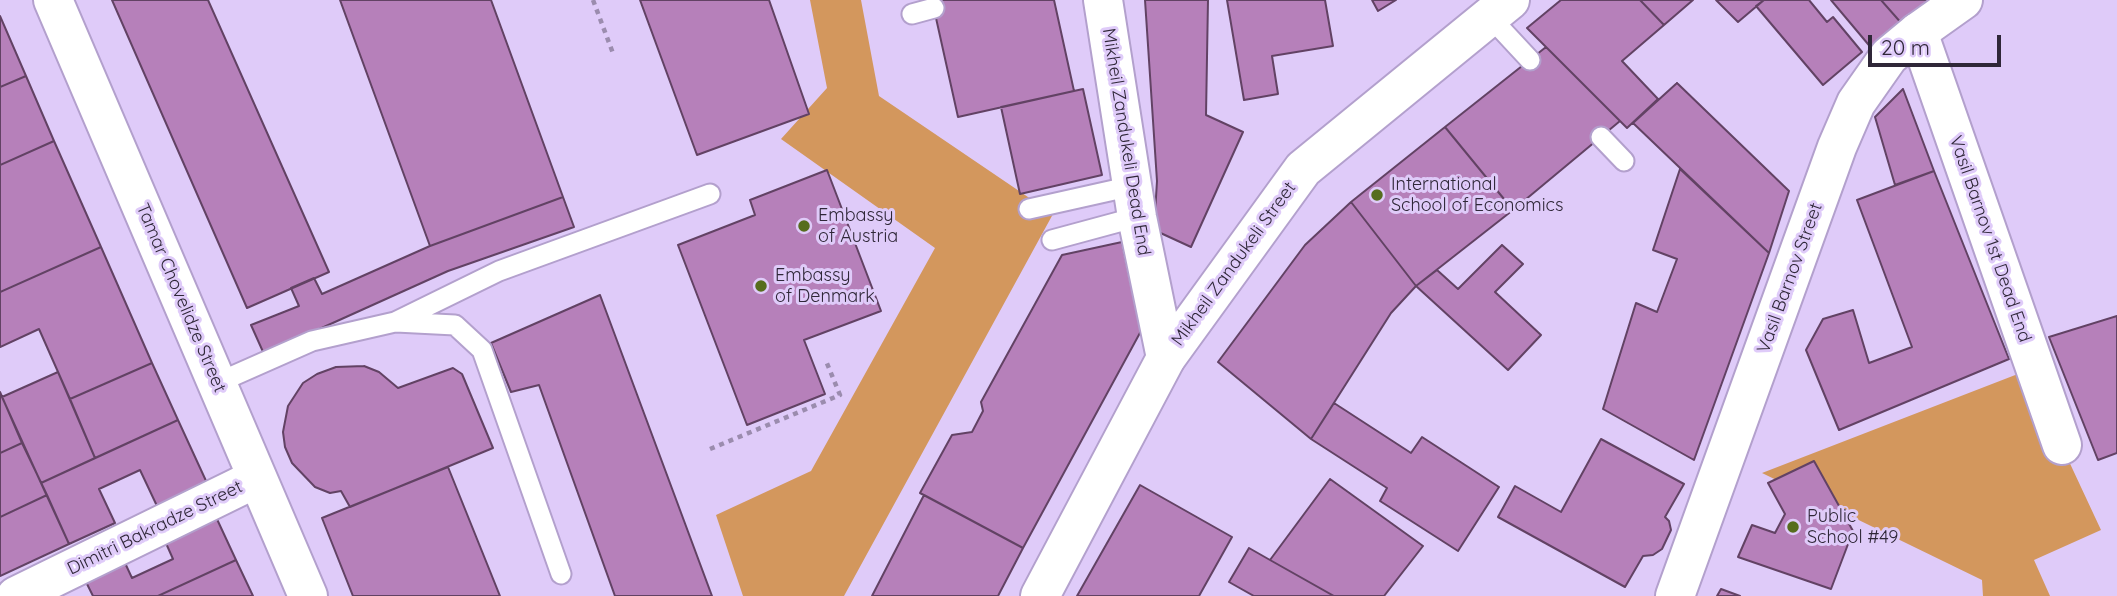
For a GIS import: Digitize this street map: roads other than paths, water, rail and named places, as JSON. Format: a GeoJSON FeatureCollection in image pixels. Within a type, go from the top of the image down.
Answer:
{"type":"FeatureCollection","features":[{"type":"Feature","properties":{"kind":"street","name":"Tamar Chovelidze Street"},"geometry":{"type":"LineString","coordinates":[[53,0],[309,596]]}},
{"type":"Feature","properties":{"kind":"street","name":"Mikheil Zandukeli Dead End"},"geometry":{"type":"LineString","coordinates":[[1103,0],[1134,201],[1166,358]]}},
{"type":"Feature","properties":{"kind":"street","name":"Vasil Barnov Street"},"geometry":{"type":"LineString","coordinates":[[1675,596],[1837,147],[1856,103],[1889,56],[1963,0]]}},
{"type":"Feature","properties":{"kind":"street","name":"Mikheil Zandukeli Street"},"geometry":{"type":"LineString","coordinates":[[1040,596],[1166,358],[1303,169],[1500,8]]}},
{"type":"Feature","properties":{"kind":"street","name":"Vasil Barnov 1st Dead End"},"geometry":{"type":"LineString","coordinates":[[1918,32],[2062,445]]}},
{"type":"Feature","properties":{"kind":"street","name":"Dimitri Bakradze Street"},"geometry":{"type":"LineString","coordinates":[[17,596],[257,478]]}},
{"type":"Feature","properties":{"kind":"lane"},"geometry":{"type":"LineString","coordinates":[[912,14],[934,8]]}},
{"type":"Feature","properties":{"kind":"lane"},"geometry":{"type":"LineString","coordinates":[[1500,8],[1530,60]]}},
{"type":"Feature","properties":{"kind":"lane"},"geometry":{"type":"LineString","coordinates":[[1601,137],[1624,161]]}},
{"type":"Feature","properties":{"kind":"lane"},"geometry":{"type":"LineString","coordinates":[[217,383],[312,341],[395,321],[499,271],[710,194]]}},
{"type":"Feature","properties":{"kind":"lane"},"geometry":{"type":"LineString","coordinates":[[1029,209],[1134,201]]}},
{"type":"Feature","properties":{"kind":"lane"},"geometry":{"type":"LineString","coordinates":[[1052,240],[1134,201]]}},
{"type":"Feature","properties":{"kind":"lane"},"geometry":{"type":"LineString","coordinates":[[395,321],[455,325],[482,350],[561,573]]}},
{"type":"Feature","properties":{"kind":"place","name":"International School of Economics"},"geometry":{"type":"Point","coordinates":[1377,195]}},
{"type":"Feature","properties":{"kind":"place","name":"Embassy of Austria"},"geometry":{"type":"Point","coordinates":[804,226]}},
{"type":"Feature","properties":{"kind":"place","name":"Embassy of Denmark"},"geometry":{"type":"Point","coordinates":[761,286]}},
{"type":"Feature","properties":{"kind":"place","name":"Public School #49"},"geometry":{"type":"Point","coordinates":[1793,527]}}]}
